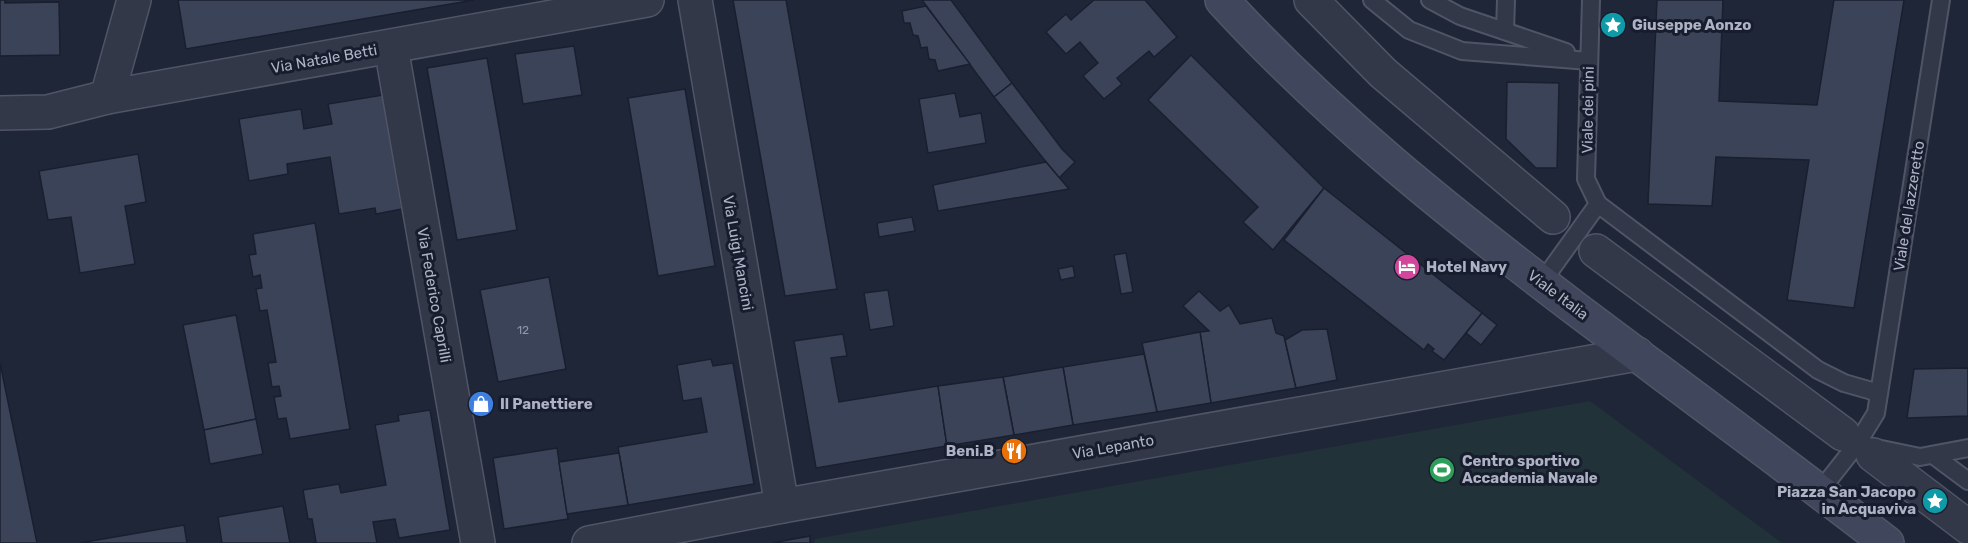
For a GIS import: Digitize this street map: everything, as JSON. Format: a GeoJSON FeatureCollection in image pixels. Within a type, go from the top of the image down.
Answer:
{"type":"FeatureCollection","features":[{"type":"Feature","properties":{"kind":"main road","name":"Viale Italia"},"geometry":{"type":"LineString","coordinates":[[1222,0],[1334,113],[1420,188],[1887,543]]}},
{"type":"Feature","properties":{"kind":"street"},"geometry":{"type":"LineString","coordinates":[[107,97],[134,0]]}},
{"type":"Feature","properties":{"kind":"street","name":"Via Natale Betti"},"geometry":{"type":"LineString","coordinates":[[0,113],[48,112],[107,97],[647,0]]}},
{"type":"Feature","properties":{"kind":"street","name":"Via Luigi Mancini"},"geometry":{"type":"LineString","coordinates":[[695,0],[782,506]]}},
{"type":"Feature","properties":{"kind":"street"},"geometry":{"type":"LineString","coordinates":[[1311,0],[1383,73],[1553,217]]}},
{"type":"Feature","properties":{"kind":"street","name":"Via Federico Caprilli"},"geometry":{"type":"LineString","coordinates":[[392,47],[478,543]]}},
{"type":"Feature","properties":{"kind":"street"},"geometry":{"type":"LineString","coordinates":[[1596,251],[1968,527]]}},
{"type":"Feature","properties":{"kind":"street","name":"Via Lepanto"},"geometry":{"type":"LineString","coordinates":[[589,543],[782,506],[1637,354]]}},
{"type":"Feature","properties":{"kind":"lane"},"geometry":{"type":"LineString","coordinates":[[1372,0],[1409,30],[1462,51],[1589,61]]}},
{"type":"Feature","properties":{"kind":"lane"},"geometry":{"type":"LineString","coordinates":[[1430,0],[1460,16],[1589,61]]}},
{"type":"Feature","properties":{"kind":"lane"},"geometry":{"type":"LineString","coordinates":[[1504,31],[1506,0]]}},
{"type":"Feature","properties":{"kind":"lane","name":"Viale dei pini"},"geometry":{"type":"LineString","coordinates":[[1591,0],[1586,179],[1594,210]]}},
{"type":"Feature","properties":{"kind":"lane","name":"Viale del lazzeretto"},"geometry":{"type":"LineString","coordinates":[[1858,444],[1876,413],[1941,0]]}},
{"type":"Feature","properties":{"kind":"lane"},"geometry":{"type":"LineString","coordinates":[[1542,282],[1594,210],[1818,370],[1844,383],[1879,393]]}},
{"type":"Feature","properties":{"kind":"lane"},"geometry":{"type":"LineString","coordinates":[[1820,491],[1858,444],[1920,457],[1968,448]]}},
{"type":"Feature","properties":{"kind":"lane"},"geometry":{"type":"LineString","coordinates":[[1933,455],[1968,481]]}},
{"type":"Feature","properties":{"kind":"shaded area","name":"Centro sportivo Accademia Navale"},"geometry":{"type":"Polygon","coordinates":[[[1590,401],[1782,543],[815,543],[815,539],[1590,401]]]}},
{"type":"Feature","properties":{"kind":"building"},"geometry":{"type":"Polygon","coordinates":[[[0,0],[5,0],[5,3],[59,2],[60,55],[0,56],[0,0]]]}},
{"type":"Feature","properties":{"kind":"building"},"geometry":{"type":"Polygon","coordinates":[[[178,0],[474,0],[186,49],[178,0]]]}},
{"type":"Feature","properties":{"kind":"building"},"geometry":{"type":"Polygon","coordinates":[[[733,0],[786,0],[837,289],[785,296],[733,0]]]}},
{"type":"Feature","properties":{"kind":"building"},"geometry":{"type":"Polygon","coordinates":[[[922,0],[951,0],[1012,83],[994,97],[922,0]]]}},
{"type":"Feature","properties":{"kind":"building"},"geometry":{"type":"Polygon","coordinates":[[[1094,0],[1145,0],[1177,37],[1154,57],[1149,51],[1117,78],[1122,84],[1104,99],[1083,76],[1098,63],[1080,42],[1066,54],[1046,32],[1066,14],[1071,20],[1094,0]]]}},
{"type":"Feature","properties":{"kind":"building"},"geometry":{"type":"Polygon","coordinates":[[[1657,0],[1723,0],[1719,101],[1817,105],[1834,0],[1904,0],[1854,308],[1787,300],[1809,160],[1716,157],[1712,206],[1648,204],[1657,0]]]}},
{"type":"Feature","properties":{"kind":"building"},"geometry":{"type":"Polygon","coordinates":[[[926,6],[970,64],[938,71],[935,60],[929,59],[927,47],[921,48],[918,36],[913,35],[910,23],[904,23],[902,11],[926,6]]]}},
{"type":"Feature","properties":{"kind":"building"},"geometry":{"type":"Polygon","coordinates":[[[574,46],[582,95],[523,104],[515,54],[574,46]]]}},
{"type":"Feature","properties":{"kind":"building"},"geometry":{"type":"Polygon","coordinates":[[[1191,55],[1324,188],[1273,250],[1243,222],[1258,207],[1148,100],[1191,55]]]}},
{"type":"Feature","properties":{"kind":"building"},"geometry":{"type":"Polygon","coordinates":[[[487,58],[517,230],[457,240],[427,68],[487,58]]]}},
{"type":"Feature","properties":{"kind":"building"},"geometry":{"type":"Polygon","coordinates":[[[1507,82],[1559,83],[1557,168],[1536,168],[1506,139],[1507,82]]]}},
{"type":"Feature","properties":{"kind":"building"},"geometry":{"type":"Polygon","coordinates":[[[1012,83],[1062,149],[1075,162],[1059,178],[994,97],[1012,83]]]}},
{"type":"Feature","properties":{"kind":"building"},"geometry":{"type":"Polygon","coordinates":[[[685,89],[715,266],[658,276],[628,98],[685,89]]]}},
{"type":"Feature","properties":{"kind":"building"},"geometry":{"type":"Polygon","coordinates":[[[955,93],[960,117],[981,113],[986,143],[928,153],[919,99],[955,93]]]}},
{"type":"Feature","properties":{"kind":"building"},"geometry":{"type":"Polygon","coordinates":[[[383,95],[402,209],[376,214],[375,208],[339,214],[330,157],[287,164],[288,174],[249,181],[239,119],[301,109],[304,129],[332,124],[328,104],[383,95]]]}},
{"type":"Feature","properties":{"kind":"building"},"geometry":{"type":"Polygon","coordinates":[[[138,154],[146,202],[125,206],[135,264],[80,273],[71,217],[48,220],[39,171],[138,154]]]}},
{"type":"Feature","properties":{"kind":"building"},"geometry":{"type":"Polygon","coordinates":[[[1046,162],[1069,189],[938,211],[933,185],[1046,162]]]}},
{"type":"Feature","properties":{"kind":"building"},"geometry":{"type":"Polygon","coordinates":[[[1324,188],[1482,313],[1444,360],[1432,351],[1434,349],[1428,344],[1424,350],[1284,240],[1324,188]]]}},
{"type":"Feature","properties":{"kind":"building"},"geometry":{"type":"Polygon","coordinates":[[[912,217],[915,231],[879,237],[877,223],[912,217]]]}},
{"type":"Feature","properties":{"kind":"building"},"geometry":{"type":"Polygon","coordinates":[[[315,223],[350,429],[290,439],[286,418],[278,419],[274,397],[281,396],[279,386],[272,387],[268,363],[276,362],[267,310],[260,311],[256,289],[262,288],[260,275],[253,277],[249,255],[256,254],[253,234],[315,223]]]}},
{"type":"Feature","properties":{"kind":"building"},"geometry":{"type":"Polygon","coordinates":[[[1126,253],[1133,292],[1121,294],[1114,255],[1126,253]]]}},
{"type":"Feature","properties":{"kind":"building"},"geometry":{"type":"Polygon","coordinates":[[[1073,266],[1075,277],[1061,280],[1058,269],[1073,266]]]}},
{"type":"Feature","properties":{"kind":"building"},"geometry":{"type":"Polygon","coordinates":[[[549,277],[566,369],[498,382],[480,290],[549,277]]]}},
{"type":"Feature","properties":{"kind":"building"},"geometry":{"type":"Polygon","coordinates":[[[888,290],[894,326],[870,330],[864,293],[888,290]]]}},
{"type":"Feature","properties":{"kind":"building"},"geometry":{"type":"Polygon","coordinates":[[[1199,291],[1220,311],[1229,305],[1240,324],[1272,318],[1276,333],[1284,336],[1296,388],[1211,403],[1200,332],[1209,331],[1183,306],[1199,291]]]}},
{"type":"Feature","properties":{"kind":"building"},"geometry":{"type":"Polygon","coordinates":[[[1482,313],[1497,325],[1481,345],[1466,333],[1482,313]]]}},
{"type":"Feature","properties":{"kind":"building"},"geometry":{"type":"Polygon","coordinates":[[[236,315],[256,419],[204,430],[183,325],[236,315]]]}},
{"type":"Feature","properties":{"kind":"building"},"geometry":{"type":"Polygon","coordinates":[[[1327,329],[1337,380],[1296,388],[1285,340],[1302,330],[1327,329]]]}},
{"type":"Feature","properties":{"kind":"building"},"geometry":{"type":"Polygon","coordinates":[[[1200,332],[1211,403],[1157,412],[1142,343],[1200,332]]]}},
{"type":"Feature","properties":{"kind":"building"},"geometry":{"type":"Polygon","coordinates":[[[843,334],[847,356],[831,358],[839,402],[938,386],[947,446],[816,468],[794,341],[843,334]]]}},
{"type":"Feature","properties":{"kind":"building"},"geometry":{"type":"Polygon","coordinates":[[[1144,354],[1157,412],[1073,425],[1063,367],[1144,354]]]}},
{"type":"Feature","properties":{"kind":"building"},"geometry":{"type":"Polygon","coordinates":[[[711,359],[713,366],[733,363],[754,484],[628,505],[618,447],[707,432],[701,398],[683,401],[677,365],[711,359]]]}},
{"type":"Feature","properties":{"kind":"building"},"geometry":{"type":"Polygon","coordinates":[[[0,363],[37,543],[0,543],[0,363]]]}},
{"type":"Feature","properties":{"kind":"building"},"geometry":{"type":"Polygon","coordinates":[[[1063,367],[1073,425],[1014,435],[1003,377],[1063,367]]]}},
{"type":"Feature","properties":{"kind":"building"},"geometry":{"type":"Polygon","coordinates":[[[1968,368],[1968,416],[1907,418],[1914,369],[1968,368]]]}},
{"type":"Feature","properties":{"kind":"building"},"geometry":{"type":"Polygon","coordinates":[[[1003,377],[1014,435],[947,446],[938,386],[1003,377]]]}},
{"type":"Feature","properties":{"kind":"building"},"geometry":{"type":"Polygon","coordinates":[[[430,410],[450,530],[399,538],[395,519],[373,522],[377,543],[313,543],[316,542],[312,519],[308,519],[303,490],[339,484],[341,493],[386,485],[375,425],[399,421],[398,415],[430,410]]]}},
{"type":"Feature","properties":{"kind":"building"},"geometry":{"type":"Polygon","coordinates":[[[256,419],[263,454],[210,464],[204,430],[256,419]]]}},
{"type":"Feature","properties":{"kind":"building"},"geometry":{"type":"Polygon","coordinates":[[[557,448],[568,519],[504,529],[493,458],[557,448]]]}},
{"type":"Feature","properties":{"kind":"building"},"geometry":{"type":"Polygon","coordinates":[[[619,453],[628,505],[567,514],[559,462],[619,453]]]}},
{"type":"Feature","properties":{"kind":"building"},"geometry":{"type":"Polygon","coordinates":[[[283,506],[290,543],[222,543],[218,517],[283,506]]]}},
{"type":"Feature","properties":{"kind":"building"},"geometry":{"type":"Polygon","coordinates":[[[184,525],[187,543],[80,543],[184,525]]]}},
{"type":"Feature","properties":{"kind":"building"},"geometry":{"type":"Polygon","coordinates":[[[810,536],[810,543],[772,543],[810,536]]]}},
{"type":"Feature","properties":{"kind":"place","name":"Giuseppe Aonzo"},"geometry":{"type":"Point","coordinates":[1613,25]}},
{"type":"Feature","properties":{"kind":"place","name":"Hotel Navy"},"geometry":{"type":"Point","coordinates":[1407,267]}},
{"type":"Feature","properties":{"kind":"place","name":"Il Panettiere"},"geometry":{"type":"Point","coordinates":[481,404]}},
{"type":"Feature","properties":{"kind":"place","name":"Beni.B"},"geometry":{"type":"Point","coordinates":[1014,451]}},
{"type":"Feature","properties":{"kind":"place","name":"Centro sportivo Accademia Navale"},"geometry":{"type":"Point","coordinates":[1442,470]}},
{"type":"Feature","properties":{"kind":"place","name":"Piazza San Jacopo in Acquaviva"},"geometry":{"type":"Point","coordinates":[1935,501]}}]}
